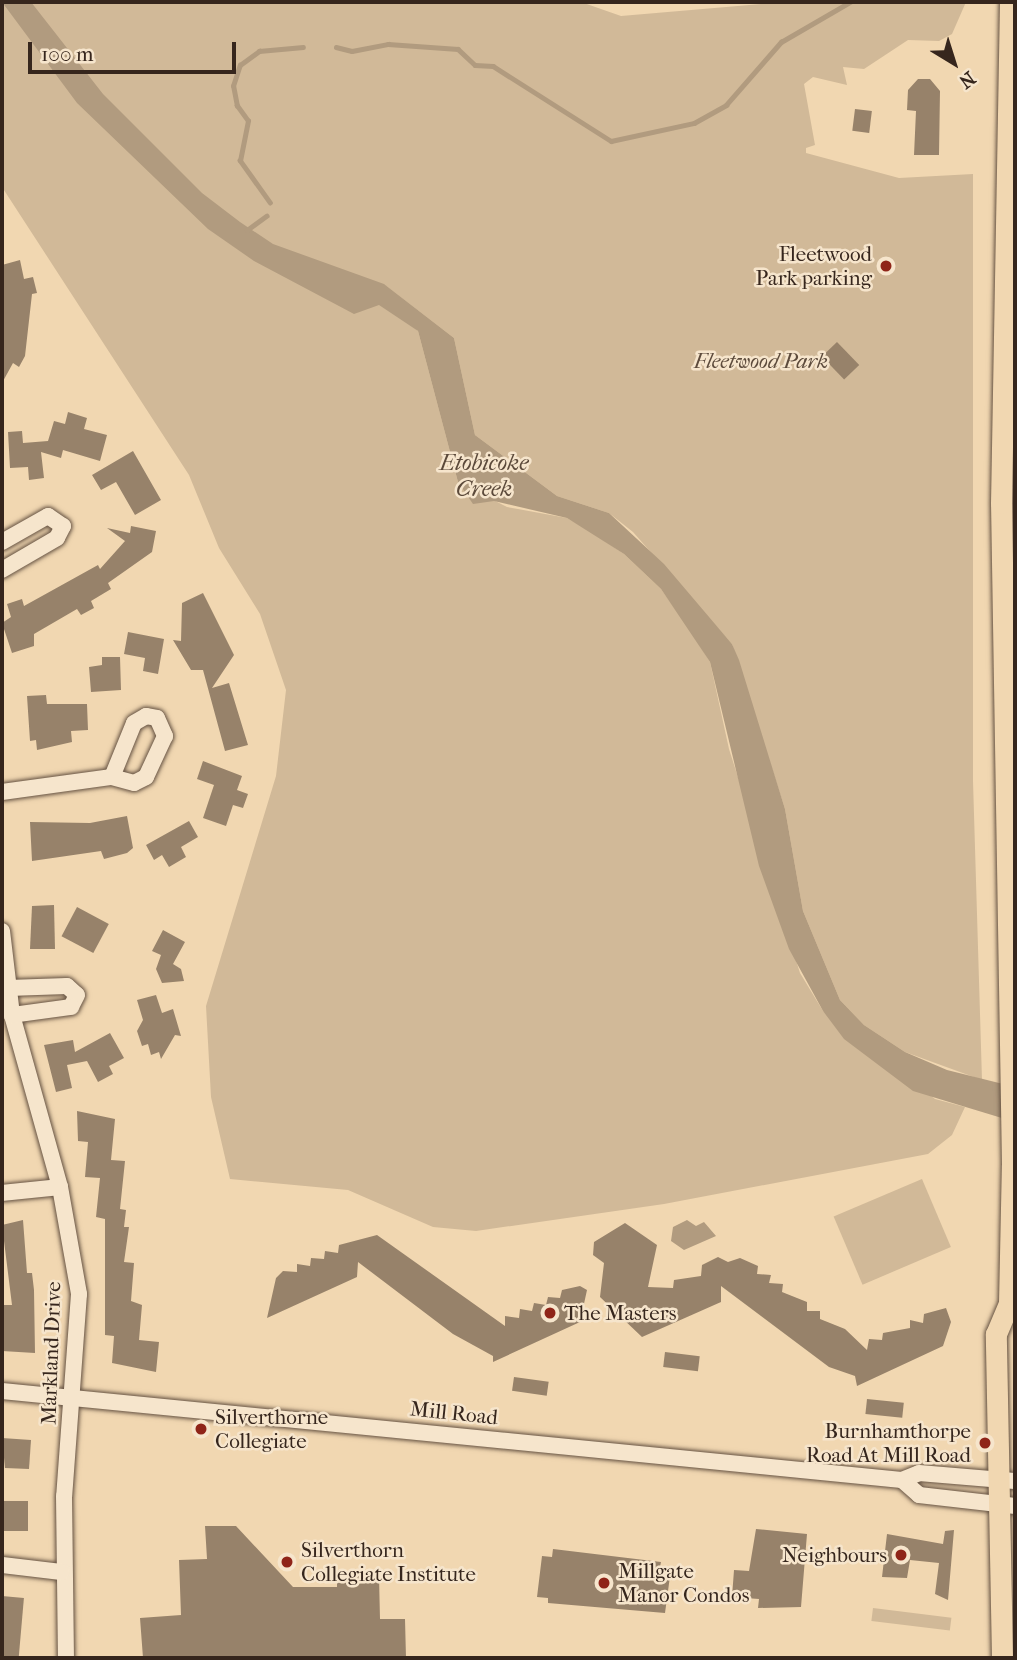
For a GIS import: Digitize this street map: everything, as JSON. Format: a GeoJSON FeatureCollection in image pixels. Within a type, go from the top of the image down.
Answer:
{"type":"FeatureCollection","features":[{"type":"Feature","properties":{"kind":"main road"},"geometry":{"type":"LineString","coordinates":[[1002,1658],[1006,1480],[996,1334],[1012,1310],[1009,1280],[1011,1038],[1001,503],[1010,2]]}},
{"type":"Feature","properties":{"kind":"street"},"geometry":{"type":"LineString","coordinates":[[2,542],[48,516],[63,526],[57,538],[2,570]]}},
{"type":"Feature","properties":{"kind":"street"},"geometry":{"type":"LineString","coordinates":[[2,792],[113,777]]}},
{"type":"Feature","properties":{"kind":"street","name":"Markland Drive"},"geometry":{"type":"LineString","coordinates":[[2,931],[7,1000],[60,1187],[79,1294],[62,1572],[66,1658]]}},
{"type":"Feature","properties":{"kind":"street"},"geometry":{"type":"LineString","coordinates":[[2,1193],[60,1187]]}},
{"type":"Feature","properties":{"kind":"street","name":"Mill Road"},"geometry":{"type":"LineString","coordinates":[[2,1391],[902,1480],[919,1473],[1006,1480]]}},
{"type":"Feature","properties":{"kind":"street","name":"Mill Road"},"geometry":{"type":"LineString","coordinates":[[902,1480],[919,1495],[1006,1505]]}},
{"type":"Feature","properties":{"kind":"street"},"geometry":{"type":"LineString","coordinates":[[2,1565],[62,1572]]}},
{"type":"Feature","properties":{"kind":"green space","name":"Fleetwood Park"},"geometry":{"type":"Polygon","coordinates":[[[2,2],[581,2],[621,16],[783,2],[966,2],[952,34],[939,41],[908,40],[864,69],[843,67],[847,85],[813,77],[804,84],[815,145],[806,148],[806,153],[899,178],[973,174],[973,781],[982,1080],[905,1052],[864,1025],[840,1000],[803,911],[785,809],[732,644],[633,532],[609,513],[557,496],[475,435],[454,338],[385,285],[397,312],[418,331],[458,482],[507,507],[567,518],[585,528],[624,554],[661,589],[690,630],[710,662],[729,749],[800,973],[823,1011],[935,1099],[965,1107],[952,1135],[928,1154],[664,1204],[476,1231],[433,1227],[348,1190],[230,1179],[211,1097],[206,1006],[276,776],[286,690],[260,614],[219,548],[189,475],[2,187],[2,2]]]}},
{"type":"Feature","properties":{"kind":"green space"},"geometry":{"type":"Polygon","coordinates":[[[922,1179],[951,1247],[863,1285],[834,1217],[922,1179]]]}},
{"type":"Feature","properties":{"kind":"green space"},"geometry":{"type":"Polygon","coordinates":[[[873,1608],[951,1618],[950,1631],[871,1621],[873,1608]]]}},
{"type":"Feature","properties":{"kind":"water","name":"Etobicoke Creek"},"geometry":{"type":"Polygon","coordinates":[[[2,2],[31,2],[103,94],[202,193],[240,222],[273,244],[384,284],[454,338],[475,435],[557,496],[609,513],[664,564],[732,644],[739,660],[785,809],[803,911],[840,1000],[864,1025],[905,1052],[947,1070],[1015,1087],[1015,1122],[913,1091],[844,1039],[823,1011],[789,949],[759,866],[710,662],[661,589],[624,554],[567,518],[494,501],[473,504],[458,482],[418,331],[379,305],[354,314],[254,261],[208,229],[77,103],[2,2]]]}},
{"type":"Feature","properties":{"kind":"water"},"geometry":{"type":"Polygon","coordinates":[[[687,1220],[696,1226],[704,1222],[716,1236],[684,1250],[671,1241],[673,1227],[687,1220]]]}},
{"type":"Feature","properties":{"kind":"building"},"geometry":{"type":"Polygon","coordinates":[[[918,79],[930,79],[940,91],[939,155],[914,155],[916,111],[907,110],[908,90],[918,79]]]}},
{"type":"Feature","properties":{"kind":"building"},"geometry":{"type":"Polygon","coordinates":[[[855,109],[872,111],[869,133],[852,131],[855,109]]]}},
{"type":"Feature","properties":{"kind":"building"},"geometry":{"type":"Polygon","coordinates":[[[20,260],[24,279],[33,277],[37,293],[32,294],[25,356],[19,367],[13,363],[2,383],[2,265],[20,260]]]}},
{"type":"Feature","properties":{"kind":"building"},"geometry":{"type":"Polygon","coordinates":[[[837,342],[859,365],[844,380],[822,357],[837,342]]]}},
{"type":"Feature","properties":{"kind":"building"},"geometry":{"type":"Polygon","coordinates":[[[68,412],[87,418],[84,429],[107,435],[100,461],[63,450],[61,458],[41,452],[44,478],[29,480],[28,467],[10,468],[8,432],[22,431],[23,443],[48,441],[54,421],[65,424],[68,412]]]}},
{"type":"Feature","properties":{"kind":"building"},"geometry":{"type":"Polygon","coordinates":[[[133,451],[161,500],[135,515],[116,482],[101,490],[92,475],[133,451]]]}},
{"type":"Feature","properties":{"kind":"building"},"geometry":{"type":"Polygon","coordinates":[[[131,526],[156,531],[152,552],[108,583],[111,589],[91,601],[94,608],[81,615],[77,609],[34,634],[34,646],[12,653],[2,623],[11,617],[7,604],[22,599],[24,606],[98,565],[100,569],[125,541],[107,528],[130,533],[131,526]]]}},
{"type":"Feature","properties":{"kind":"building"},"geometry":{"type":"Polygon","coordinates":[[[203,593],[234,655],[212,688],[229,683],[248,745],[225,751],[203,670],[191,670],[173,640],[181,641],[182,603],[203,593]]]}},
{"type":"Feature","properties":{"kind":"building"},"geometry":{"type":"Polygon","coordinates":[[[128,632],[164,639],[158,674],[143,671],[145,658],[124,654],[128,632]]]}},
{"type":"Feature","properties":{"kind":"building"},"geometry":{"type":"Polygon","coordinates":[[[102,657],[120,657],[121,690],[91,692],[89,667],[102,665],[102,657]]]}},
{"type":"Feature","properties":{"kind":"building"},"geometry":{"type":"Polygon","coordinates":[[[46,695],[47,704],[87,704],[88,730],[71,731],[72,742],[37,750],[36,740],[30,741],[27,696],[46,695]]]}},
{"type":"Feature","properties":{"kind":"building"},"geometry":{"type":"Polygon","coordinates":[[[203,761],[242,776],[237,790],[248,794],[243,808],[233,805],[226,826],[203,818],[214,785],[197,779],[203,761]]]}},
{"type":"Feature","properties":{"kind":"building"},"geometry":{"type":"Polygon","coordinates":[[[127,816],[133,848],[127,853],[104,859],[101,851],[32,861],[30,822],[90,823],[127,816]]]}},
{"type":"Feature","properties":{"kind":"building"},"geometry":{"type":"Polygon","coordinates":[[[189,821],[198,837],[181,847],[186,857],[169,867],[162,855],[154,860],[146,845],[189,821]]]}},
{"type":"Feature","properties":{"kind":"building"},"geometry":{"type":"Polygon","coordinates":[[[54,905],[55,949],[30,949],[32,906],[54,905]]]}},
{"type":"Feature","properties":{"kind":"building"},"geometry":{"type":"Polygon","coordinates":[[[77,907],[109,924],[93,953],[62,936],[77,907]]]}},
{"type":"Feature","properties":{"kind":"building"},"geometry":{"type":"Polygon","coordinates":[[[163,930],[185,942],[173,964],[181,969],[184,981],[162,983],[156,969],[161,955],[152,951],[163,930]]]}},
{"type":"Feature","properties":{"kind":"building"},"geometry":{"type":"Polygon","coordinates":[[[156,995],[162,1013],[173,1009],[181,1036],[175,1035],[161,1059],[159,1052],[151,1055],[148,1044],[142,1046],[137,1031],[143,1020],[137,1000],[156,995]]]}},
{"type":"Feature","properties":{"kind":"building"},"geometry":{"type":"Polygon","coordinates":[[[110,1033],[124,1058],[109,1066],[113,1074],[98,1082],[87,1061],[67,1065],[72,1088],[56,1092],[44,1045],[73,1040],[75,1052],[110,1033]]]}},
{"type":"Feature","properties":{"kind":"building"},"geometry":{"type":"Polygon","coordinates":[[[77,1111],[115,1119],[111,1160],[125,1161],[120,1209],[126,1210],[124,1227],[129,1227],[124,1262],[134,1263],[131,1301],[142,1305],[139,1340],[159,1342],[156,1372],[112,1363],[114,1336],[105,1335],[105,1219],[96,1217],[100,1178],[85,1177],[88,1142],[78,1141],[77,1111]]]}},
{"type":"Feature","properties":{"kind":"building"},"geometry":{"type":"Polygon","coordinates":[[[23,1220],[27,1273],[32,1273],[34,1290],[35,1353],[2,1351],[2,1305],[12,1305],[2,1225],[23,1220]]]}},
{"type":"Feature","properties":{"kind":"building"},"geometry":{"type":"Polygon","coordinates":[[[625,1223],[657,1245],[648,1287],[673,1288],[674,1280],[701,1276],[702,1265],[718,1257],[728,1262],[740,1258],[758,1266],[757,1274],[771,1275],[769,1283],[783,1284],[782,1292],[807,1302],[807,1311],[820,1311],[820,1319],[845,1329],[867,1350],[869,1339],[882,1340],[883,1333],[910,1328],[910,1320],[923,1323],[924,1314],[946,1308],[951,1322],[943,1346],[857,1386],[855,1376],[829,1367],[721,1286],[721,1302],[642,1337],[600,1297],[604,1263],[593,1255],[594,1242],[625,1223]]]}},
{"type":"Feature","properties":{"kind":"building"},"geometry":{"type":"Polygon","coordinates":[[[377,1235],[505,1326],[505,1316],[519,1318],[520,1309],[532,1311],[534,1303],[546,1305],[548,1297],[560,1298],[562,1290],[580,1286],[587,1290],[580,1322],[493,1362],[493,1356],[453,1334],[358,1262],[357,1277],[267,1318],[276,1278],[283,1271],[297,1272],[297,1264],[310,1266],[311,1258],[324,1259],[325,1251],[338,1253],[339,1245],[377,1235]]]}},
{"type":"Feature","properties":{"kind":"building"},"geometry":{"type":"Polygon","coordinates":[[[665,1352],[700,1356],[698,1371],[663,1367],[665,1352]]]}},
{"type":"Feature","properties":{"kind":"building"},"geometry":{"type":"Polygon","coordinates":[[[514,1377],[549,1382],[547,1396],[512,1391],[514,1377]]]}},
{"type":"Feature","properties":{"kind":"building"},"geometry":{"type":"Polygon","coordinates":[[[867,1399],[904,1403],[902,1418],[865,1414],[867,1399]]]}},
{"type":"Feature","properties":{"kind":"building"},"geometry":{"type":"Polygon","coordinates":[[[2,1438],[31,1440],[29,1469],[5,1468],[2,1438]]]}},
{"type":"Feature","properties":{"kind":"building"},"geometry":{"type":"Polygon","coordinates":[[[4,1501],[28,1501],[28,1531],[4,1531],[4,1501]]]}},
{"type":"Feature","properties":{"kind":"building"},"geometry":{"type":"Polygon","coordinates":[[[205,1526],[236,1526],[293,1587],[337,1587],[337,1576],[379,1576],[380,1619],[405,1619],[406,1658],[143,1658],[140,1618],[181,1615],[179,1560],[207,1559],[205,1526]]]}},
{"type":"Feature","properties":{"kind":"building"},"geometry":{"type":"Polygon","coordinates":[[[756,1529],[807,1534],[801,1607],[758,1608],[759,1599],[732,1597],[734,1570],[749,1571],[756,1529]]]}},
{"type":"Feature","properties":{"kind":"building"},"geometry":{"type":"Polygon","coordinates":[[[954,1530],[948,1600],[935,1594],[939,1563],[910,1560],[907,1578],[882,1577],[887,1534],[943,1544],[945,1531],[954,1530]]]}},
{"type":"Feature","properties":{"kind":"building","name":"Millgate Manor Condos"},"geometry":{"type":"Polygon","coordinates":[[[553,1549],[661,1562],[660,1567],[671,1569],[665,1613],[548,1603],[548,1598],[537,1597],[542,1556],[552,1557],[553,1549]]]}},
{"type":"Feature","properties":{"kind":"building"},"geometry":{"type":"Polygon","coordinates":[[[2,1596],[24,1598],[19,1658],[2,1658],[2,1596]]]}},
{"type":"Feature","properties":{"kind":"waterway"},"geometry":{"type":"LineString","coordinates":[[336,47],[352,51],[388,44],[458,49],[475,65],[493,66],[611,141],[694,123],[726,105],[781,42],[850,2]]}},
{"type":"Feature","properties":{"kind":"waterway"},"geometry":{"type":"LineString","coordinates":[[270,203],[240,161],[248,121],[237,106],[233,86],[240,65],[259,51],[303,47]]}},
{"type":"Feature","properties":{"kind":"waterway"},"geometry":{"type":"LineString","coordinates":[[247,230],[266,216]]}},
{"type":"Feature","properties":{"kind":"place","name":"Fleetwood Park parking"},"geometry":{"type":"Point","coordinates":[886,266]}},
{"type":"Feature","properties":{"kind":"place","name":"The Masters"},"geometry":{"type":"Point","coordinates":[550,1313]}},
{"type":"Feature","properties":{"kind":"place","name":"Silverthorne Collegiate"},"geometry":{"type":"Point","coordinates":[201,1429]}},
{"type":"Feature","properties":{"kind":"place","name":"Burnhamthorpe Road At Mill Road"},"geometry":{"type":"Point","coordinates":[985,1443]}},
{"type":"Feature","properties":{"kind":"place","name":"Neighbours"},"geometry":{"type":"Point","coordinates":[901,1555]}},
{"type":"Feature","properties":{"kind":"place","name":"Silverthorn Collegiate Institute"},"geometry":{"type":"Point","coordinates":[287,1562]}},
{"type":"Feature","properties":{"kind":"place","name":"Millgate Manor Condos"},"geometry":{"type":"Point","coordinates":[604,1583]}}]}
